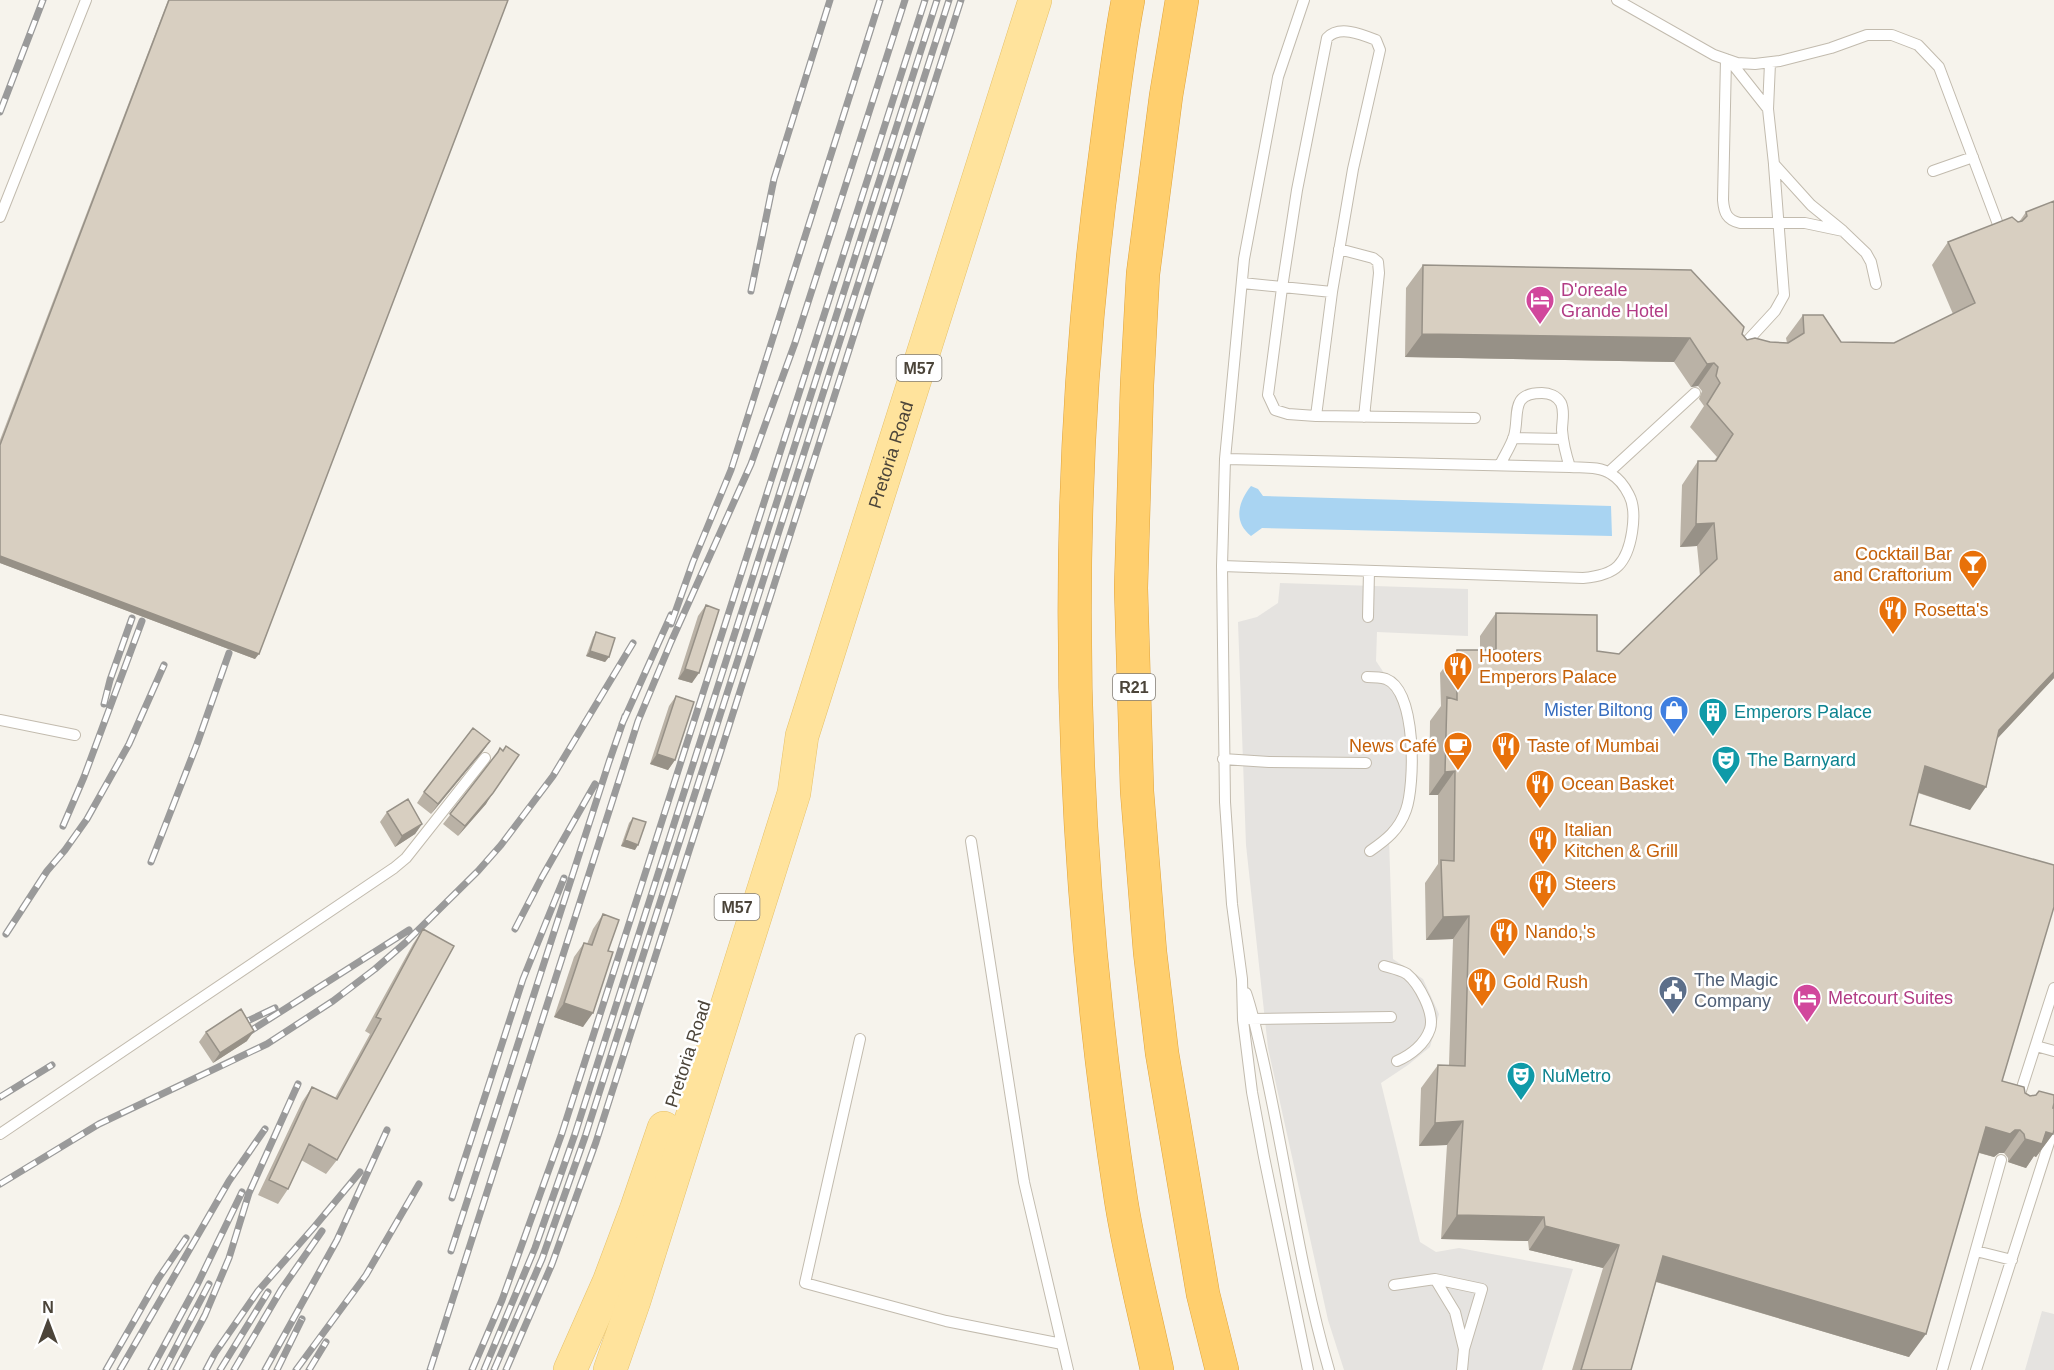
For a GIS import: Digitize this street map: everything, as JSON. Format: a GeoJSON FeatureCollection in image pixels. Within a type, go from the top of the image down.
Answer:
{"type":"FeatureCollection","features":[{"type":"Feature","properties":{"kind":"highway"},"geometry":{"type":"LineString","coordinates":[[1128,0],[1095,228],[1086,325],[1077,471],[1073,632],[1083,838],[1096,1010],[1122,1204],[1157,1370]]}},
{"type":"Feature","properties":{"kind":"highway","name":"R21"},"geometry":{"type":"LineString","coordinates":[[1182,0],[1166,96],[1143,274],[1131,588],[1137,791],[1150,952],[1161,1042],[1203,1294],[1222,1370]]}},
{"type":"Feature","properties":{"kind":"main road","name":"Pretoria Road"},"geometry":{"type":"LineString","coordinates":[[610,1370],[634,1301],[794,793],[802,736],[1035,0]]}},
{"type":"Feature","properties":{"kind":"main road","name":"Pretoria Road"},"geometry":{"type":"LineString","coordinates":[[570,1370],[609,1282],[636,1210],[775,785],[802,736]]}},
{"type":"Feature","properties":{"kind":"lane"},"geometry":{"type":"LineString","coordinates":[[0,217],[86,0]]}},
{"type":"Feature","properties":{"kind":"lane"},"geometry":{"type":"LineString","coordinates":[[1304,0],[1278,77],[1244,259],[1224,459],[1223,759],[1224,802],[1242,979],[1310,1295],[1329,1370]]}},
{"type":"Feature","properties":{"kind":"lane"},"geometry":{"type":"LineString","coordinates":[[1617,0],[1714,55],[1745,64],[1770,63],[1831,48],[1867,35],[1892,35],[1918,45],[1939,67],[2003,238]]}},
{"type":"Feature","properties":{"kind":"lane"},"geometry":{"type":"LineString","coordinates":[[1316,416],[1339,249],[1353,169],[1380,50],[1376,40],[1340,31],[1333,32],[1327,38],[1297,190],[1268,395],[1275,410],[1288,414],[1316,416],[1475,418]]}},
{"type":"Feature","properties":{"kind":"lane"},"geometry":{"type":"LineString","coordinates":[[1728,60],[1768,110]]}},
{"type":"Feature","properties":{"kind":"lane"},"geometry":{"type":"LineString","coordinates":[[1728,60],[1724,209],[1727,216],[1732,221],[1740,223],[1805,223],[1843,231]]}},
{"type":"Feature","properties":{"kind":"lane"},"geometry":{"type":"LineString","coordinates":[[1733,356],[1775,311],[1782,301],[1784,289],[1768,110],[1770,63]]}},
{"type":"Feature","properties":{"kind":"lane"},"geometry":{"type":"LineString","coordinates":[[1933,171],[1973,157]]}},
{"type":"Feature","properties":{"kind":"lane"},"geometry":{"type":"LineString","coordinates":[[1774,164],[1811,205],[1843,231],[1871,261],[1876,284]]}},
{"type":"Feature","properties":{"kind":"lane"},"geometry":{"type":"LineString","coordinates":[[1339,249],[1373,258],[1378,262],[1379,273],[1364,417]]}},
{"type":"Feature","properties":{"kind":"lane"},"geometry":{"type":"LineString","coordinates":[[1242,283],[1332,292]]}},
{"type":"Feature","properties":{"kind":"lane"},"geometry":{"type":"LineString","coordinates":[[1500,465],[1513,438],[1518,403],[1525,396],[1541,393],[1551,394],[1560,401],[1564,411],[1563,439],[1570,466]]}},
{"type":"Feature","properties":{"kind":"lane"},"geometry":{"type":"LineString","coordinates":[[1609,472],[1695,393]]}},
{"type":"Feature","properties":{"kind":"lane"},"geometry":{"type":"LineString","coordinates":[[1513,438],[1563,439]]}},
{"type":"Feature","properties":{"kind":"lane"},"geometry":{"type":"LineString","coordinates":[[1222,566],[1583,578],[1611,571],[1618,566],[1629,546],[1633,522],[1632,501],[1629,494],[1609,472],[1599,469],[1570,466],[1224,459]]}},
{"type":"Feature","properties":{"kind":"lane"},"geometry":{"type":"LineString","coordinates":[[1368,617],[1369,571]]}},
{"type":"Feature","properties":{"kind":"lane"},"geometry":{"type":"LineString","coordinates":[[1367,676],[1385,679],[1392,683],[1401,695],[1409,714],[1412,745],[1406,810],[1392,836],[1370,851]]}},
{"type":"Feature","properties":{"kind":"lane"},"geometry":{"type":"LineString","coordinates":[[0,720],[75,735]]}},
{"type":"Feature","properties":{"kind":"lane"},"geometry":{"type":"LineString","coordinates":[[0,1134],[394,868],[406,858],[485,758]]}},
{"type":"Feature","properties":{"kind":"lane"},"geometry":{"type":"LineString","coordinates":[[1223,759],[1366,763]]}},
{"type":"Feature","properties":{"kind":"lane"},"geometry":{"type":"LineString","coordinates":[[971,842],[1024,1182],[1068,1370]]}},
{"type":"Feature","properties":{"kind":"lane"},"geometry":{"type":"LineString","coordinates":[[1384,966],[1406,973],[1420,989],[1430,1013],[1431,1029],[1419,1047],[1410,1055],[1397,1061]]}},
{"type":"Feature","properties":{"kind":"lane"},"geometry":{"type":"LineString","coordinates":[[2015,1112],[2054,988]]}},
{"type":"Feature","properties":{"kind":"lane"},"geometry":{"type":"LineString","coordinates":[[1249,1019],[1391,1017]]}},
{"type":"Feature","properties":{"kind":"lane"},"geometry":{"type":"LineString","coordinates":[[1249,1019],[1252,1092],[1263,1156],[1308,1370]]}},
{"type":"Feature","properties":{"kind":"lane"},"geometry":{"type":"LineString","coordinates":[[860,1039],[805,1283],[946,1321],[1062,1344]]}},
{"type":"Feature","properties":{"kind":"lane"},"geometry":{"type":"LineString","coordinates":[[2036,1046],[2054,1051]]}},
{"type":"Feature","properties":{"kind":"lane"},"geometry":{"type":"LineString","coordinates":[[1976,1370],[2054,1127]]}},
{"type":"Feature","properties":{"kind":"lane"},"geometry":{"type":"LineString","coordinates":[[1942,1370],[2001,1160]]}},
{"type":"Feature","properties":{"kind":"lane"},"geometry":{"type":"LineString","coordinates":[[1976,1251],[2012,1260]]}},
{"type":"Feature","properties":{"kind":"lane"},"geometry":{"type":"LineString","coordinates":[[1435,1279],[1455,1312],[1464,1349]]}},
{"type":"Feature","properties":{"kind":"lane"},"geometry":{"type":"LineString","coordinates":[[1394,1285],[1435,1279],[1482,1289],[1464,1349],[1462,1370]]}},
{"type":"Feature","properties":{"kind":"shaded area"},"geometry":{"type":"Polygon","coordinates":[[[1280,583],[1468,589],[1468,636],[1377,632],[1376,661],[1412,715],[1406,802],[1389,839],[1393,959],[1423,979],[1439,1014],[1430,1047],[1381,1083],[1420,1242],[1436,1252],[1459,1248],[1573,1269],[1542,1370],[1344,1370],[1328,1320],[1268,1048],[1246,845],[1238,622],[1257,617],[1278,603],[1280,583]]]}},
{"type":"Feature","properties":{"kind":"shaded area"},"geometry":{"type":"Polygon","coordinates":[[[2042,1311],[2054,1314],[2054,1370],[2025,1370],[2042,1311]]]}},
{"type":"Feature","properties":{"kind":"water"},"geometry":{"type":"Polygon","coordinates":[[[1251,486],[1258,489],[1263,496],[1611,506],[1612,536],[1262,528],[1251,536],[1242,525],[1239,512],[1243,499],[1251,486]]]}},
{"type":"Feature","properties":{"kind":"building"},"geometry":{"type":"Polygon","coordinates":[[[169,0],[508,0],[259,654],[0,556],[0,445],[169,0]]]}},
{"type":"Feature","properties":{"kind":"building"},"geometry":{"type":"Polygon","coordinates":[[[2054,201],[2054,672],[1999,730],[1986,787],[1925,766],[1910,825],[2054,865],[2054,907],[2002,1081],[2024,1087],[2025,1093],[2030,1096],[2036,1095],[2039,1091],[2054,1095],[2053,1134],[2046,1132],[2042,1144],[2025,1139],[2020,1130],[2015,1130],[2010,1134],[1986,1127],[1926,1334],[1663,1256],[1631,1370],[1581,1370],[1619,1245],[1545,1226],[1544,1217],[1457,1215],[1463,1121],[1435,1123],[1438,1065],[1465,1066],[1469,916],[1443,917],[1441,860],[1454,861],[1455,771],[1445,772],[1447,697],[1457,700],[1457,650],[1496,650],[1496,613],[1597,615],[1597,651],[1619,654],[1717,559],[1714,523],[1696,524],[1698,461],[1716,461],[1733,434],[1707,404],[1720,383],[1716,376],[1718,367],[1714,363],[1707,364],[1690,338],[1422,334],[1423,265],[1691,270],[1744,327],[1742,334],[1747,340],[1755,338],[1788,343],[1804,333],[1803,315],[1823,315],[1841,342],[1894,343],[1975,303],[1948,242],[2012,217],[2018,222],[2022,221],[2027,216],[2026,212],[2054,201]]]}},
{"type":"Feature","properties":{"kind":"building"},"geometry":{"type":"Polygon","coordinates":[[[706,605],[719,610],[699,673],[685,669],[706,605]]]}},
{"type":"Feature","properties":{"kind":"building"},"geometry":{"type":"Polygon","coordinates":[[[596,632],[615,638],[609,657],[590,651],[596,632]]]}},
{"type":"Feature","properties":{"kind":"building"},"geometry":{"type":"Polygon","coordinates":[[[676,696],[694,702],[675,760],[657,754],[676,696]]]}},
{"type":"Feature","properties":{"kind":"building"},"geometry":{"type":"Polygon","coordinates":[[[473,728],[490,741],[438,804],[424,792],[473,728]]]}},
{"type":"Feature","properties":{"kind":"building"},"geometry":{"type":"Polygon","coordinates":[[[506,746],[519,755],[493,793],[465,826],[450,814],[500,748],[503,751],[506,746]]]}},
{"type":"Feature","properties":{"kind":"building"},"geometry":{"type":"Polygon","coordinates":[[[408,799],[422,824],[402,836],[387,812],[408,799]]]}},
{"type":"Feature","properties":{"kind":"building"},"geometry":{"type":"Polygon","coordinates":[[[633,818],[646,822],[638,845],[625,840],[633,818]]]}},
{"type":"Feature","properties":{"kind":"building"},"geometry":{"type":"Polygon","coordinates":[[[603,914],[619,920],[608,951],[613,952],[593,1013],[564,1003],[584,943],[592,945],[603,914]]]}},
{"type":"Feature","properties":{"kind":"building"},"geometry":{"type":"Polygon","coordinates":[[[423,929],[454,946],[337,1160],[309,1144],[288,1189],[269,1180],[312,1087],[337,1099],[381,1019],[376,1017],[423,929]]]}},
{"type":"Feature","properties":{"kind":"building"},"geometry":{"type":"Polygon","coordinates":[[[241,1009],[254,1031],[220,1053],[206,1032],[241,1009]]]}},
{"type":"Feature","properties":{"kind":"railway"},"geometry":{"type":"LineString","coordinates":[[0,112],[43,0]]}},
{"type":"Feature","properties":{"kind":"railway"},"geometry":{"type":"LineString","coordinates":[[751,291],[774,179],[830,0]]}},
{"type":"Feature","properties":{"kind":"railway"},"geometry":{"type":"LineString","coordinates":[[671,624],[693,562],[731,470],[880,0]]}},
{"type":"Feature","properties":{"kind":"railway"},"geometry":{"type":"LineString","coordinates":[[430,1370],[638,721],[751,464],[795,343],[905,0]]}},
{"type":"Feature","properties":{"kind":"railway"},"geometry":{"type":"LineString","coordinates":[[472,1370],[502,1300],[562,1133],[925,0]]}},
{"type":"Feature","properties":{"kind":"railway"},"geometry":{"type":"LineString","coordinates":[[484,1370],[535,1248],[575,1134],[937,0]]}},
{"type":"Feature","properties":{"kind":"railway"},"geometry":{"type":"LineString","coordinates":[[494,1370],[542,1259],[585,1137],[949,0]]}},
{"type":"Feature","properties":{"kind":"railway"},"geometry":{"type":"LineString","coordinates":[[506,1370],[552,1264],[596,1142],[961,0]]}},
{"type":"Feature","properties":{"kind":"railway"},"geometry":{"type":"LineString","coordinates":[[622,724],[671,615]]}},
{"type":"Feature","properties":{"kind":"railway"},"geometry":{"type":"LineString","coordinates":[[104,704],[132,618]]}},
{"type":"Feature","properties":{"kind":"railway"},"geometry":{"type":"LineString","coordinates":[[63,826],[84,777],[142,621]]}},
{"type":"Feature","properties":{"kind":"railway"},"geometry":{"type":"LineString","coordinates":[[0,1184],[99,1124],[267,1044],[333,1001],[375,969],[405,943],[501,845],[553,776],[633,643]]}},
{"type":"Feature","properties":{"kind":"railway"},"geometry":{"type":"LineString","coordinates":[[151,862],[197,744],[229,653]]}},
{"type":"Feature","properties":{"kind":"railway"},"geometry":{"type":"LineString","coordinates":[[6,934],[47,871],[87,819],[129,744],[164,665]]}},
{"type":"Feature","properties":{"kind":"railway"},"geometry":{"type":"LineString","coordinates":[[451,1251],[625,716]]}},
{"type":"Feature","properties":{"kind":"railway"},"geometry":{"type":"LineString","coordinates":[[515,929],[595,784]]}},
{"type":"Feature","properties":{"kind":"railway"},"geometry":{"type":"LineString","coordinates":[[452,1198],[523,979],[564,878]]}},
{"type":"Feature","properties":{"kind":"railway"},"geometry":{"type":"LineString","coordinates":[[244,1035],[409,930]]}},
{"type":"Feature","properties":{"kind":"railway"},"geometry":{"type":"LineString","coordinates":[[237,1026],[275,1008]]}},
{"type":"Feature","properties":{"kind":"railway"},"geometry":{"type":"LineString","coordinates":[[0,1097],[52,1065]]}},
{"type":"Feature","properties":{"kind":"railway"},"geometry":{"type":"LineString","coordinates":[[176,1370],[205,1315],[229,1258],[249,1193],[298,1084]]}},
{"type":"Feature","properties":{"kind":"railway"},"geometry":{"type":"LineString","coordinates":[[120,1370],[229,1181],[265,1129]]}},
{"type":"Feature","properties":{"kind":"railway"},"geometry":{"type":"LineString","coordinates":[[265,1370],[337,1240],[387,1130]]}},
{"type":"Feature","properties":{"kind":"railway"},"geometry":{"type":"LineString","coordinates":[[206,1370],[215,1353],[258,1291],[360,1172]]}},
{"type":"Feature","properties":{"kind":"railway"},"geometry":{"type":"LineString","coordinates":[[296,1370],[366,1275],[419,1184]]}},
{"type":"Feature","properties":{"kind":"railway"},"geometry":{"type":"LineString","coordinates":[[151,1370],[198,1283],[242,1192]]}},
{"type":"Feature","properties":{"kind":"railway"},"geometry":{"type":"LineString","coordinates":[[234,1370],[281,1290],[322,1231]]}},
{"type":"Feature","properties":{"kind":"railway"},"geometry":{"type":"LineString","coordinates":[[106,1370],[158,1279],[186,1238]]}},
{"type":"Feature","properties":{"kind":"railway"},"geometry":{"type":"LineString","coordinates":[[164,1370],[209,1284]]}},
{"type":"Feature","properties":{"kind":"railway"},"geometry":{"type":"LineString","coordinates":[[220,1370],[268,1292]]}},
{"type":"Feature","properties":{"kind":"railway"},"geometry":{"type":"LineString","coordinates":[[277,1370],[302,1319]]}},
{"type":"Feature","properties":{"kind":"railway"},"geometry":{"type":"LineString","coordinates":[[309,1370],[326,1342]]}},
{"type":"Feature","properties":{"kind":"place","name":"D'oreale Grande Hotel"},"geometry":{"type":"Point","coordinates":[1540,326]}},
{"type":"Feature","properties":{"kind":"place","name":"Cocktail Bar and Craftorium"},"geometry":{"type":"Point","coordinates":[1973,590]}},
{"type":"Feature","properties":{"kind":"place","name":"Rosetta's"},"geometry":{"type":"Point","coordinates":[1893,636]}},
{"type":"Feature","properties":{"kind":"place","name":"Hooters Emperors Palace"},"geometry":{"type":"Point","coordinates":[1458,692]}},
{"type":"Feature","properties":{"kind":"place","name":"Mister Biltong"},"geometry":{"type":"Point","coordinates":[1674,736]}},
{"type":"Feature","properties":{"kind":"place","name":"Emperors Palace"},"geometry":{"type":"Point","coordinates":[1713,738]}},
{"type":"Feature","properties":{"kind":"place","name":"News Café"},"geometry":{"type":"Point","coordinates":[1458,772]}},
{"type":"Feature","properties":{"kind":"place","name":"Taste of Mumbai"},"geometry":{"type":"Point","coordinates":[1506,772]}},
{"type":"Feature","properties":{"kind":"place","name":"The Barnyard"},"geometry":{"type":"Point","coordinates":[1726,786]}},
{"type":"Feature","properties":{"kind":"place","name":"Ocean Basket"},"geometry":{"type":"Point","coordinates":[1540,810]}},
{"type":"Feature","properties":{"kind":"place","name":"Italian Kitchen & Grill"},"geometry":{"type":"Point","coordinates":[1543,866]}},
{"type":"Feature","properties":{"kind":"place","name":"Steers"},"geometry":{"type":"Point","coordinates":[1543,910]}},
{"type":"Feature","properties":{"kind":"place","name":"Nando,'s"},"geometry":{"type":"Point","coordinates":[1504,958]}},
{"type":"Feature","properties":{"kind":"place","name":"Gold Rush"},"geometry":{"type":"Point","coordinates":[1482,1008]}},
{"type":"Feature","properties":{"kind":"place","name":"The Magic Company"},"geometry":{"type":"Point","coordinates":[1673,1016]}},
{"type":"Feature","properties":{"kind":"place","name":"Metcourt Suites"},"geometry":{"type":"Point","coordinates":[1807,1024]}},
{"type":"Feature","properties":{"kind":"place","name":"NuMetro"},"geometry":{"type":"Point","coordinates":[1521,1102]}}]}
